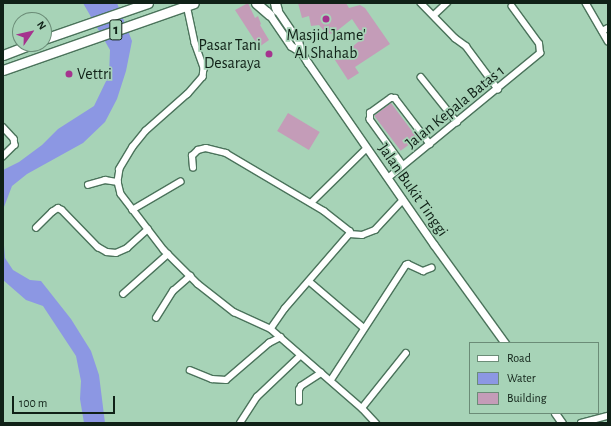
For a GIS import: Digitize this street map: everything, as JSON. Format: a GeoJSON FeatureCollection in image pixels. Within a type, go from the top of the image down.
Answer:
{"type":"FeatureCollection","features":[{"type":"Feature","properties":{"kind":"highway","name":"1"},"geometry":{"type":"LineString","coordinates":[[52,36],[148,3]]}},
{"type":"Feature","properties":{"kind":"highway"},"geometry":{"type":"LineString","coordinates":[[256,3],[274,8]]}},
{"type":"Feature","properties":{"kind":"highway","name":"1"},"geometry":{"type":"LineString","coordinates":[[3,70],[190,4]]}},
{"type":"Feature","properties":{"kind":"main road","name":"Jalan Bukit Tinggi"},"geometry":{"type":"LineString","coordinates":[[262,3],[274,8],[298,41],[301,52],[403,200],[504,342]]}},
{"type":"Feature","properties":{"kind":"main road"},"geometry":{"type":"LineString","coordinates":[[556,414],[562,423]]}},
{"type":"Feature","properties":{"kind":"street"},"geometry":{"type":"LineString","coordinates":[[421,3],[455,38],[466,46],[498,89]]}},
{"type":"Feature","properties":{"kind":"street"},"geometry":{"type":"LineString","coordinates":[[434,15],[447,3]]}},
{"type":"Feature","properties":{"kind":"street"},"geometry":{"type":"LineString","coordinates":[[586,3],[608,41]]}},
{"type":"Feature","properties":{"kind":"street"},"geometry":{"type":"LineString","coordinates":[[190,4],[196,43],[204,68],[203,77],[193,89],[144,134],[120,169],[118,182],[121,194],[132,210],[168,254],[190,276],[230,310],[271,329],[300,356],[362,408],[376,423]]}},
{"type":"Feature","properties":{"kind":"street","name":"Jalan Kepala Batas 1"},"geometry":{"type":"LineString","coordinates":[[388,178],[538,56],[541,50],[539,44],[512,7]]}},
{"type":"Feature","properties":{"kind":"street"},"geometry":{"type":"LineString","coordinates":[[602,31],[608,28]]}},
{"type":"Feature","properties":{"kind":"street"},"geometry":{"type":"LineString","coordinates":[[422,77],[457,122]]}},
{"type":"Feature","properties":{"kind":"street"},"geometry":{"type":"LineString","coordinates":[[403,166],[370,120],[370,114],[391,98],[395,98],[430,144]]}},
{"type":"Feature","properties":{"kind":"street"},"geometry":{"type":"LineString","coordinates":[[3,127],[14,139],[15,145],[12,151],[3,158]]}},
{"type":"Feature","properties":{"kind":"street"},"geometry":{"type":"LineString","coordinates":[[192,168],[192,156],[198,150],[206,148],[220,151],[235,158],[311,203],[349,229],[350,234]]}},
{"type":"Feature","properties":{"kind":"street"},"geometry":{"type":"LineString","coordinates":[[311,203],[367,148]]}},
{"type":"Feature","properties":{"kind":"street"},"geometry":{"type":"LineString","coordinates":[[88,185],[105,180],[118,182]]}},
{"type":"Feature","properties":{"kind":"street"},"geometry":{"type":"LineString","coordinates":[[132,210],[180,182]]}},
{"type":"Feature","properties":{"kind":"street"},"geometry":{"type":"LineString","coordinates":[[350,234],[362,235],[375,230],[403,200]]}},
{"type":"Feature","properties":{"kind":"street"},"geometry":{"type":"LineString","coordinates":[[36,228],[58,208],[65,212],[98,247],[112,253],[121,252],[148,229]]}},
{"type":"Feature","properties":{"kind":"street"},"geometry":{"type":"LineString","coordinates":[[271,329],[285,309],[310,282],[350,234]]}},
{"type":"Feature","properties":{"kind":"street"},"geometry":{"type":"LineString","coordinates":[[123,294],[168,254]]}},
{"type":"Feature","properties":{"kind":"street"},"geometry":{"type":"LineString","coordinates":[[330,380],[406,265],[408,264],[423,271],[431,268]]}},
{"type":"Feature","properties":{"kind":"street"},"geometry":{"type":"LineString","coordinates":[[156,318],[173,291],[190,276]]}},
{"type":"Feature","properties":{"kind":"street"},"geometry":{"type":"LineString","coordinates":[[310,282],[364,328]]}},
{"type":"Feature","properties":{"kind":"street"},"geometry":{"type":"LineString","coordinates":[[190,370],[212,379],[226,380],[269,343],[281,337]]}},
{"type":"Feature","properties":{"kind":"street"},"geometry":{"type":"LineString","coordinates":[[362,408],[406,354]]}},
{"type":"Feature","properties":{"kind":"street"},"geometry":{"type":"LineString","coordinates":[[240,423],[257,397],[300,356]]}},
{"type":"Feature","properties":{"kind":"street"},"geometry":{"type":"LineString","coordinates":[[299,402],[299,390],[301,386],[321,373]]}},
{"type":"Feature","properties":{"kind":"street"},"geometry":{"type":"LineString","coordinates":[[581,423],[608,416]]}},
{"type":"Feature","properties":{"kind":"water"},"geometry":{"type":"Polygon","coordinates":[[[83,3],[117,3],[132,41],[126,71],[117,99],[105,122],[83,143],[27,174],[12,186],[4,207],[3,217],[3,170],[19,162],[42,145],[58,129],[94,106],[109,75],[110,50],[83,3]]]}},
{"type":"Feature","properties":{"kind":"water"},"geometry":{"type":"Polygon","coordinates":[[[3,233],[5,258],[13,270],[30,280],[41,281],[71,319],[91,351],[99,375],[105,423],[84,423],[80,399],[81,381],[76,356],[43,306],[26,300],[3,280],[3,233]]]}},
{"type":"Feature","properties":{"kind":"building"},"geometry":{"type":"Polygon","coordinates":[[[248,3],[255,18],[258,16],[260,25],[269,40],[259,47],[235,10],[248,3]]]}},
{"type":"Feature","properties":{"kind":"building"},"geometry":{"type":"Polygon","coordinates":[[[298,3],[346,3],[349,8],[360,5],[365,8],[390,44],[355,67],[359,73],[348,80],[335,60],[353,49],[352,47],[364,37],[352,19],[333,34],[326,33],[319,25],[311,26],[309,16],[302,18],[298,3]]]}},
{"type":"Feature","properties":{"kind":"building"},"geometry":{"type":"Polygon","coordinates":[[[391,103],[417,138],[401,151],[374,116],[391,103]]]}},
{"type":"Feature","properties":{"kind":"building"},"geometry":{"type":"Polygon","coordinates":[[[288,113],[320,132],[309,150],[277,131],[288,113]]]}},
{"type":"Feature","properties":{"kind":"place","name":"Masjid Jame' Al Shahab"},"geometry":{"type":"Point","coordinates":[326,19]}},
{"type":"Feature","properties":{"kind":"place","name":"Pasar Tani Desaraya"},"geometry":{"type":"Point","coordinates":[269,54]}},
{"type":"Feature","properties":{"kind":"place","name":"Vettri"},"geometry":{"type":"Point","coordinates":[69,74]}}]}
